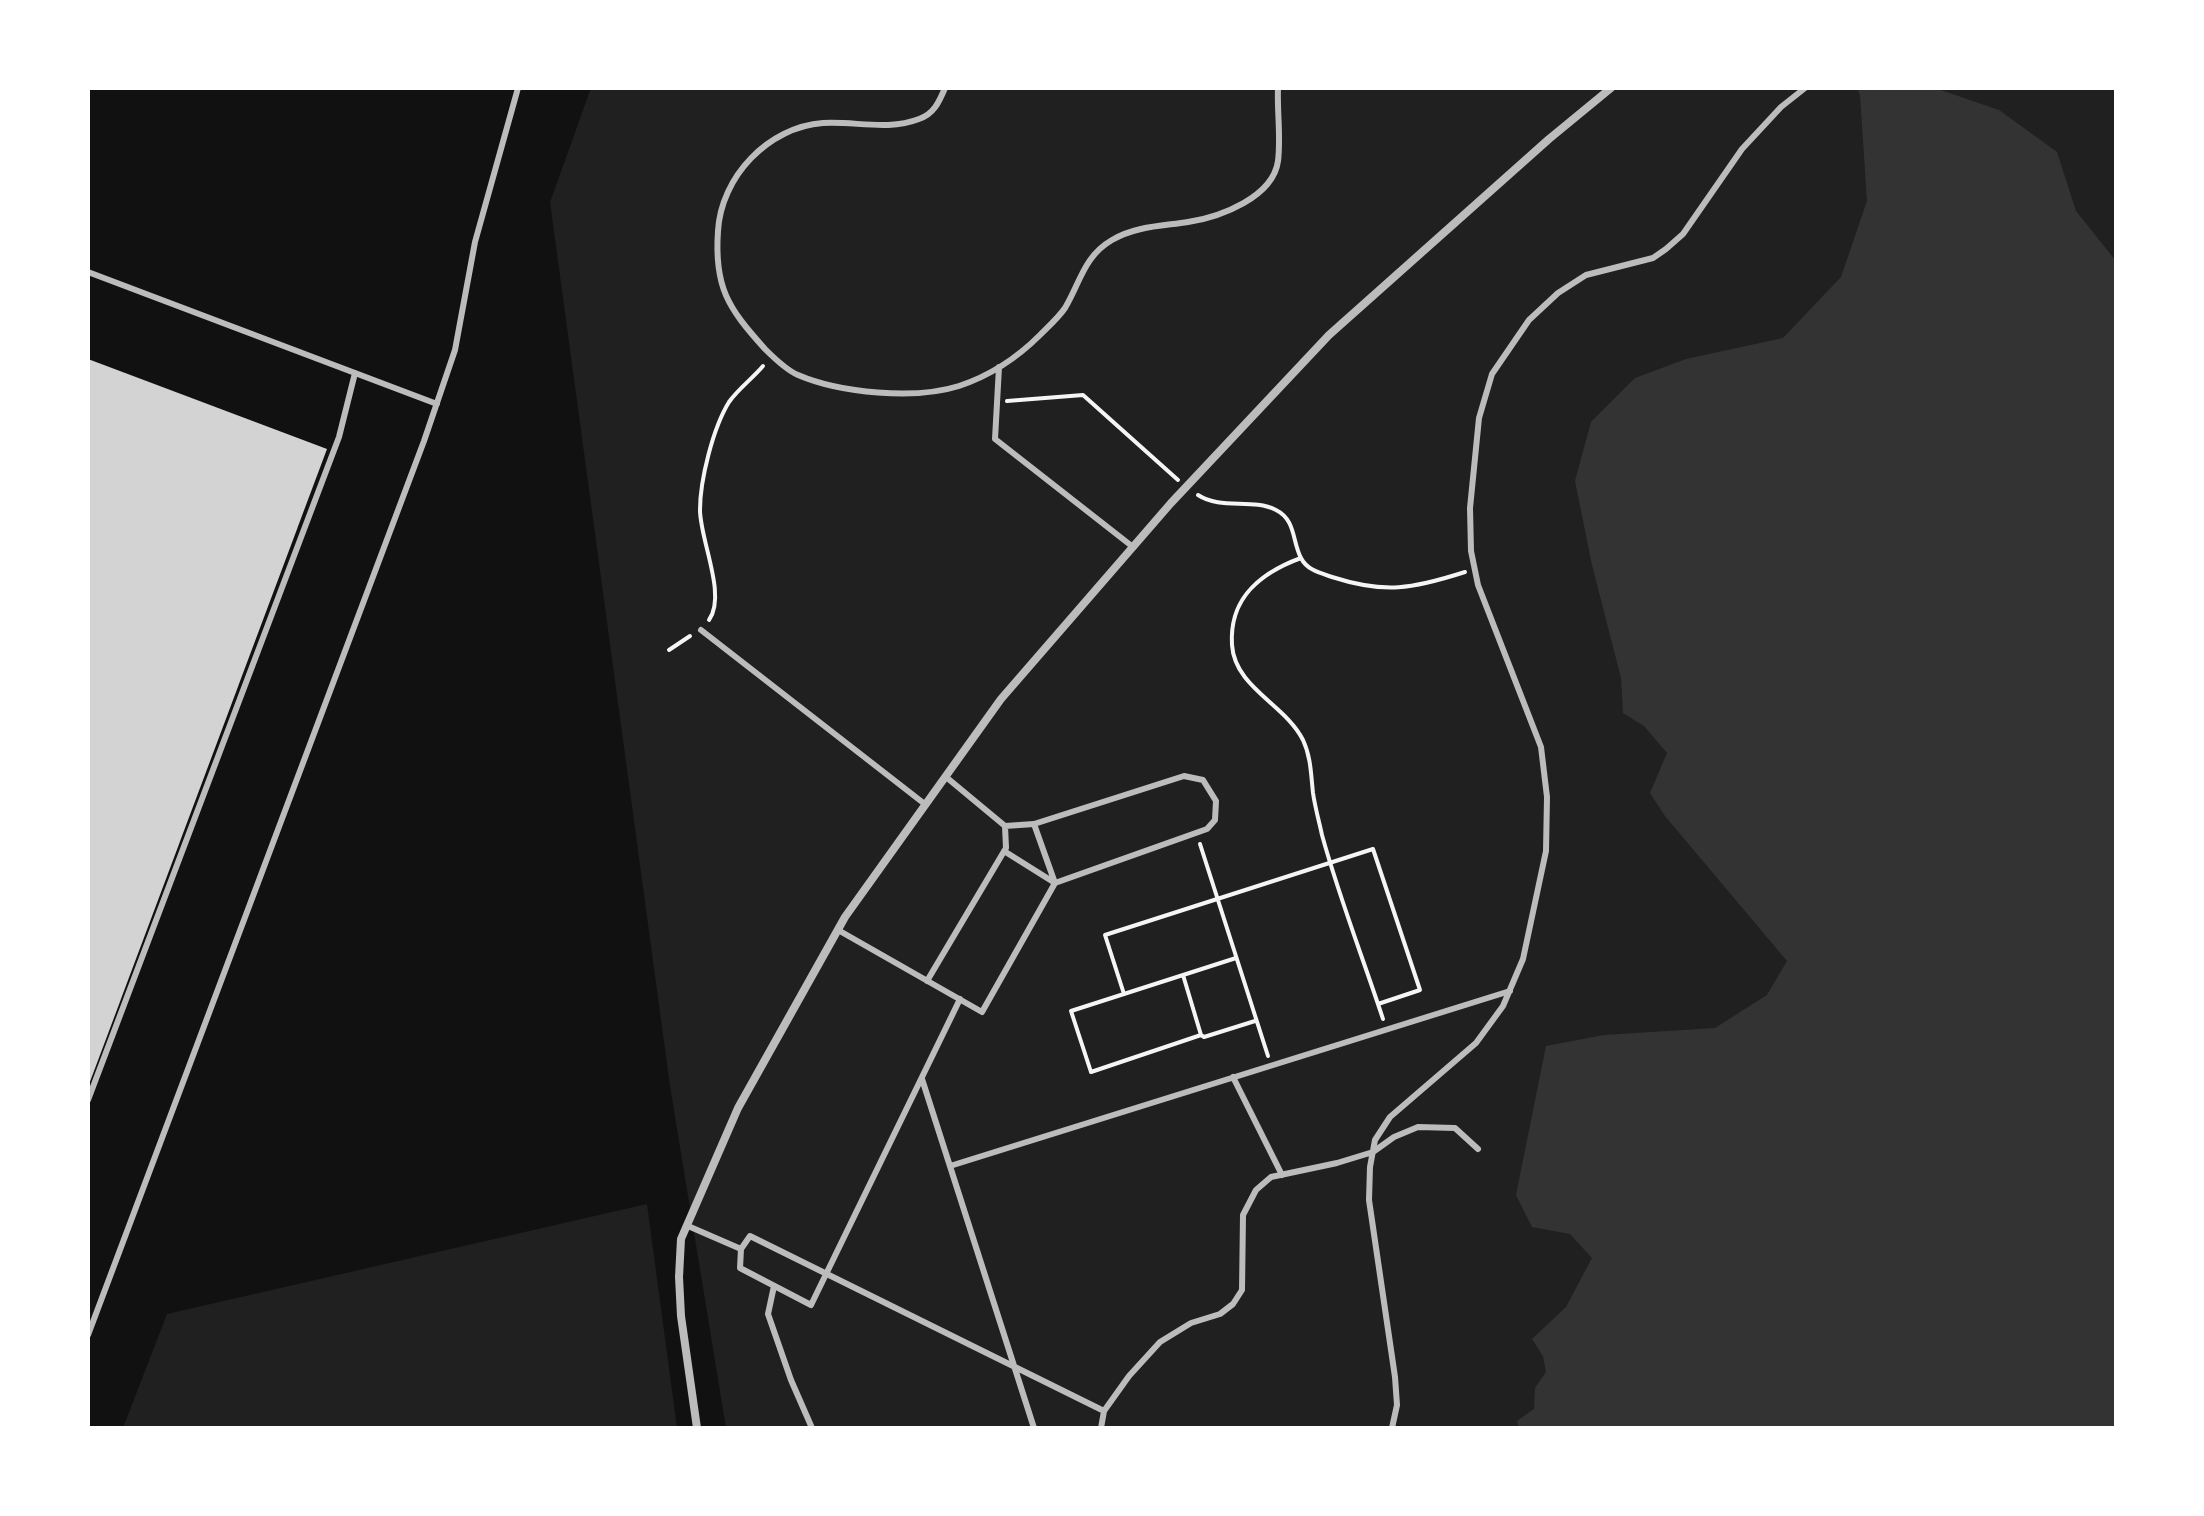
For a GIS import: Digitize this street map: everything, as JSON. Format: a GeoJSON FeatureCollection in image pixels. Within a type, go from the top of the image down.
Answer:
{"type":"FeatureCollection","features":[{"type":"Feature","properties":{"kind":"street"},"geometry":{"type":"LineString","coordinates":[[697,1428],[681,1316],[681,1239],[738,1108],[838,930],[1001,699],[1186,487],[1329,335],[1549,139],[1611,88]]}},
{"type":"Feature","properties":{"kind":"lane"},"geometry":{"type":"LineString","coordinates":[[88,1335],[437,404],[455,350],[475,242],[518,88]]}},
{"type":"Feature","properties":{"kind":"lane"},"geometry":{"type":"LineString","coordinates":[[945,88],[934,110],[921,119],[891,126],[820,123],[801,127],[764,147],[736,174],[719,218],[721,286],[739,318],[773,357],[796,374],[848,389],[876,392],[939,391],[979,379],[1038,337],[1064,309],[1082,269],[1111,240],[1149,226],[1191,222],[1224,211],[1255,195],[1271,181],[1278,162],[1278,88]]}},
{"type":"Feature","properties":{"kind":"lane"},"geometry":{"type":"LineString","coordinates":[[1392,1428],[1397,1405],[1395,1377],[1369,1200],[1375,1140],[1390,1117],[1476,1043],[1503,1006],[1523,959],[1546,851],[1547,797],[1541,747],[1483,599],[1471,551],[1470,508],[1479,418],[1492,374],[1529,320],[1558,293],[1586,275],[1653,258],[1683,234],[1742,149],[1781,107],[1805,88]]}},
{"type":"Feature","properties":{"kind":"lane"},"geometry":{"type":"LineString","coordinates":[[88,272],[437,404]]}},
{"type":"Feature","properties":{"kind":"lane"},"geometry":{"type":"LineString","coordinates":[[999,367],[995,439],[1133,547]]}},
{"type":"Feature","properties":{"kind":"lane"},"geometry":{"type":"LineString","coordinates":[[88,1100],[339,437],[355,373]]}},
{"type":"Feature","properties":{"kind":"lane"},"geometry":{"type":"LineString","coordinates":[[701,630],[926,805]]}},
{"type":"Feature","properties":{"kind":"lane"},"geometry":{"type":"LineString","coordinates":[[838,930],[982,1012],[1055,883],[1197,834],[1215,820],[1216,801],[1203,780],[1184,776],[1034,824],[1005,826],[946,777]]}},
{"type":"Feature","properties":{"kind":"lane"},"geometry":{"type":"LineString","coordinates":[[1034,824],[1055,883]]}},
{"type":"Feature","properties":{"kind":"lane"},"geometry":{"type":"LineString","coordinates":[[927,981],[1004,851],[1005,826]]}},
{"type":"Feature","properties":{"kind":"lane"},"geometry":{"type":"LineString","coordinates":[[1004,851],[1055,883]]}},
{"type":"Feature","properties":{"kind":"lane"},"geometry":{"type":"LineString","coordinates":[[950,1166],[1510,991]]}},
{"type":"Feature","properties":{"kind":"lane"},"geometry":{"type":"LineString","coordinates":[[960,999],[922,1079],[826,1274],[811,1305],[740,1268],[741,1249],[750,1236],[826,1274],[1014,1366],[1104,1411]]}},
{"type":"Feature","properties":{"kind":"lane"},"geometry":{"type":"LineString","coordinates":[[1233,1077],[1282,1175]]}},
{"type":"Feature","properties":{"kind":"lane"},"geometry":{"type":"LineString","coordinates":[[922,1079],[1034,1428]]}},
{"type":"Feature","properties":{"kind":"lane"},"geometry":{"type":"LineString","coordinates":[[1101,1428],[1104,1411],[1129,1376],[1160,1342],[1191,1323],[1220,1314],[1233,1304],[1242,1290],[1243,1215],[1256,1190],[1271,1177],[1373,1152],[1394,1137],[1418,1127],[1455,1128],[1478,1149]]}},
{"type":"Feature","properties":{"kind":"lane"},"geometry":{"type":"LineString","coordinates":[[688,1226],[741,1249]]}},
{"type":"Feature","properties":{"kind":"lane"},"geometry":{"type":"LineString","coordinates":[[774,1286],[768,1314],[812,1428]]}},
{"type":"Feature","properties":{"kind":"path"},"geometry":{"type":"LineString","coordinates":[[669,650],[701,630],[713,614],[715,589],[703,539],[700,510],[712,447],[729,402],[773,357]]}},
{"type":"Feature","properties":{"kind":"path"},"geometry":{"type":"LineString","coordinates":[[997,402],[1083,395],[1186,487],[1207,501],[1277,510],[1290,523],[1301,558],[1313,571],[1367,587],[1398,589],[1431,583],[1474,569]]}},
{"type":"Feature","properties":{"kind":"path"},"geometry":{"type":"LineString","coordinates":[[1301,558],[1277,568],[1254,583],[1240,600],[1232,623],[1232,648],[1238,669],[1295,727],[1303,740],[1311,765],[1313,796],[1331,863],[1387,1029]]}},
{"type":"Feature","properties":{"kind":"path"},"geometry":{"type":"LineString","coordinates":[[1197,834],[1271,1066]]}},
{"type":"Feature","properties":{"kind":"path"},"geometry":{"type":"LineString","coordinates":[[1124,994],[1105,935],[1373,849],[1420,990],[1378,1004]]}},
{"type":"Feature","properties":{"kind":"path"},"geometry":{"type":"LineString","coordinates":[[1236,958],[1071,1011],[1091,1072],[1201,1035],[1204,1037],[1256,1021]]}},
{"type":"Feature","properties":{"kind":"path"},"geometry":{"type":"LineString","coordinates":[[1183,975],[1201,1035]]}},
{"type":"Feature","properties":{"kind":"shaded area"},"geometry":{"type":"Polygon","coordinates":[[[591,88],[2116,88],[2116,1428],[726,1428],[670,1086],[550,202],[591,88]]]}},
{"type":"Feature","properties":{"kind":"shaded area"},"geometry":{"type":"Polygon","coordinates":[[[1857,88],[1935,88],[1999,110],[2057,152],[2076,211],[2116,261],[2116,1428],[1519,1428],[1517,1421],[1534,1409],[1535,1388],[1546,1372],[1543,1356],[1532,1339],[1566,1307],[1592,1258],[1570,1234],[1532,1227],[1516,1195],[1546,1046],[1604,1035],[1715,1028],[1767,995],[1787,961],[1665,816],[1650,793],[1667,753],[1644,726],[1623,713],[1621,678],[1592,565],[1575,481],[1591,422],[1635,378],[1686,359],[1783,338],[1841,277],[1867,201],[1857,88]]]}},
{"type":"Feature","properties":{"kind":"shaded area"},"geometry":{"type":"Polygon","coordinates":[[[647,1204],[677,1428],[123,1428],[167,1314],[647,1204]]]}},
{"type":"Feature","properties":{"kind":"building"},"geometry":{"type":"Polygon","coordinates":[[[88,359],[327,449],[88,1087],[88,359]]]}}]}
